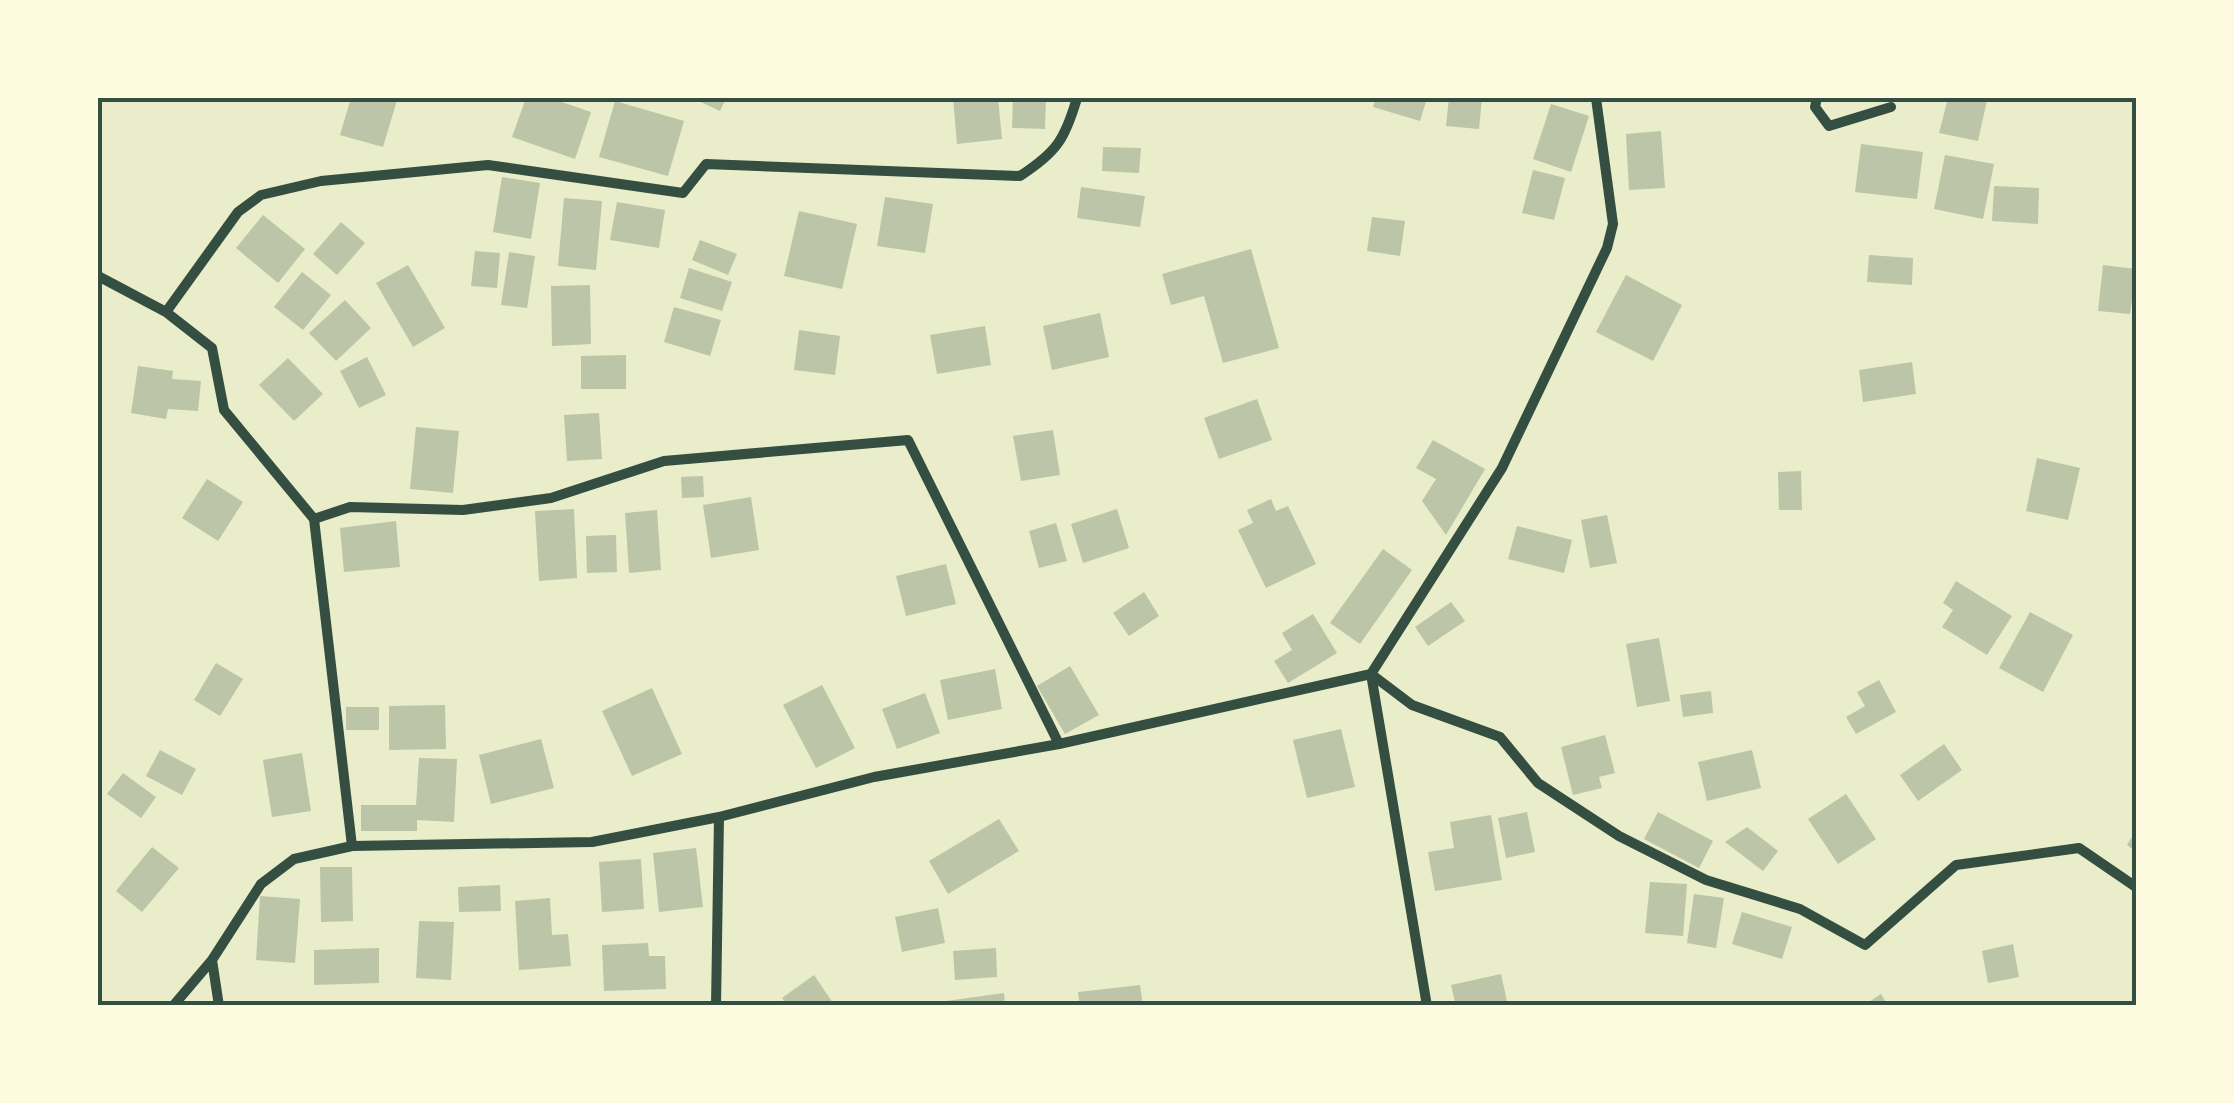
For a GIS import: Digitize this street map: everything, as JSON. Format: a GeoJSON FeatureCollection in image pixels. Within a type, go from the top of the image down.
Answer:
{"type":"FeatureCollection","features":[{"type":"Feature","properties":{"kind":"street"},"geometry":{"type":"LineString","coordinates":[[166,312],[238,212],[261,196],[306,184],[488,165],[682,193],[706,164],[1020,176],[1050,157],[1068,126],[1077,98]]}},
{"type":"Feature","properties":{"kind":"street"},"geometry":{"type":"LineString","coordinates":[[1427,1006],[1371,674],[1502,468],[1607,248],[1612,224],[1596,98]]}},
{"type":"Feature","properties":{"kind":"street"},"geometry":{"type":"LineString","coordinates":[[1816,98],[1815,107],[1829,126],[1890,107]]}},
{"type":"Feature","properties":{"kind":"street"},"geometry":{"type":"LineString","coordinates":[[98,276],[166,312],[212,348],[224,410],[314,518],[352,846]]}},
{"type":"Feature","properties":{"kind":"street"},"geometry":{"type":"LineString","coordinates":[[314,518],[350,507],[464,510],[551,498],[664,461],[908,440],[1059,744]]}},
{"type":"Feature","properties":{"kind":"street"},"geometry":{"type":"LineString","coordinates":[[174,1006],[212,960],[262,884],[294,859],[352,846],[592,842],[719,818],[874,777],[1059,744],[1371,674],[1412,705],[1500,737],[1538,783],[1619,836],[1706,880],[1800,909],[1865,945],[1956,865],[2079,848],[2136,888]]}},
{"type":"Feature","properties":{"kind":"street"},"geometry":{"type":"LineString","coordinates":[[716,1006],[719,818]]}},
{"type":"Feature","properties":{"kind":"street"},"geometry":{"type":"LineString","coordinates":[[212,960],[219,1006]]}},
{"type":"Feature","properties":{"kind":"building"},"geometry":{"type":"Polygon","coordinates":[[[351,98],[397,100],[383,147],[340,135],[351,98]]]}},
{"type":"Feature","properties":{"kind":"building"},"geometry":{"type":"Polygon","coordinates":[[[526,98],[550,98],[591,112],[575,159],[512,137],[526,98]]]}},
{"type":"Feature","properties":{"kind":"building"},"geometry":{"type":"Polygon","coordinates":[[[692,98],[726,98],[720,111],[692,98]]]}},
{"type":"Feature","properties":{"kind":"building"},"geometry":{"type":"Polygon","coordinates":[[[953,98],[998,98],[1002,139],[957,144],[953,98]]]}},
{"type":"Feature","properties":{"kind":"building"},"geometry":{"type":"Polygon","coordinates":[[[1013,98],[1046,98],[1045,129],[1012,128],[1013,98]]]}},
{"type":"Feature","properties":{"kind":"building"},"geometry":{"type":"Polygon","coordinates":[[[1376,98],[1427,98],[1420,121],[1373,107],[1376,98]]]}},
{"type":"Feature","properties":{"kind":"building"},"geometry":{"type":"Polygon","coordinates":[[[1449,98],[1482,98],[1479,129],[1446,126],[1449,98]]]}},
{"type":"Feature","properties":{"kind":"building"},"geometry":{"type":"Polygon","coordinates":[[[1948,98],[1987,100],[1978,141],[1939,133],[1948,98]]]}},
{"type":"Feature","properties":{"kind":"building"},"geometry":{"type":"Polygon","coordinates":[[[615,101],[684,121],[668,176],[599,157],[615,101]]]}},
{"type":"Feature","properties":{"kind":"building"},"geometry":{"type":"Polygon","coordinates":[[[1551,104],[1589,116],[1571,172],[1533,159],[1551,104]]]}},
{"type":"Feature","properties":{"kind":"building"},"geometry":{"type":"Polygon","coordinates":[[[1661,131],[1665,188],[1629,190],[1626,134],[1661,131]]]}},
{"type":"Feature","properties":{"kind":"building"},"geometry":{"type":"Polygon","coordinates":[[[1861,144],[1923,152],[1917,199],[1855,192],[1861,144]]]}},
{"type":"Feature","properties":{"kind":"building"},"geometry":{"type":"Polygon","coordinates":[[[1103,147],[1141,148],[1139,173],[1102,171],[1103,147]]]}},
{"type":"Feature","properties":{"kind":"building"},"geometry":{"type":"Polygon","coordinates":[[[1945,155],[1994,164],[1983,219],[1934,209],[1945,155]]]}},
{"type":"Feature","properties":{"kind":"building"},"geometry":{"type":"Polygon","coordinates":[[[1533,170],[1565,178],[1554,220],[1522,213],[1533,170]]]}},
{"type":"Feature","properties":{"kind":"building"},"geometry":{"type":"Polygon","coordinates":[[[502,177],[540,183],[531,239],[493,232],[502,177]]]}},
{"type":"Feature","properties":{"kind":"building"},"geometry":{"type":"Polygon","coordinates":[[[1994,186],[2039,188],[2038,224],[1992,221],[1994,186]]]}},
{"type":"Feature","properties":{"kind":"building"},"geometry":{"type":"Polygon","coordinates":[[[1081,187],[1145,196],[1140,227],[1077,218],[1081,187]]]}},
{"type":"Feature","properties":{"kind":"building"},"geometry":{"type":"Polygon","coordinates":[[[885,197],[933,204],[925,253],[877,246],[885,197]]]}},
{"type":"Feature","properties":{"kind":"building"},"geometry":{"type":"Polygon","coordinates":[[[564,198],[602,201],[596,270],[558,266],[564,198]]]}},
{"type":"Feature","properties":{"kind":"building"},"geometry":{"type":"Polygon","coordinates":[[[617,202],[665,210],[659,248],[610,240],[617,202]]]}},
{"type":"Feature","properties":{"kind":"building"},"geometry":{"type":"Polygon","coordinates":[[[799,211],[857,224],[842,289],[784,276],[799,211]]]}},
{"type":"Feature","properties":{"kind":"building"},"geometry":{"type":"Polygon","coordinates":[[[263,215],[305,249],[278,283],[236,248],[263,215]]]}},
{"type":"Feature","properties":{"kind":"building"},"geometry":{"type":"Polygon","coordinates":[[[1372,217],[1405,221],[1400,256],[1367,251],[1372,217]]]}},
{"type":"Feature","properties":{"kind":"building"},"geometry":{"type":"Polygon","coordinates":[[[341,222],[365,243],[337,275],[313,254],[341,222]]]}},
{"type":"Feature","properties":{"kind":"building"},"geometry":{"type":"Polygon","coordinates":[[[700,240],[737,254],[728,275],[692,260],[700,240]]]}},
{"type":"Feature","properties":{"kind":"building"},"geometry":{"type":"Polygon","coordinates":[[[1251,249],[1279,348],[1223,363],[1204,296],[1171,305],[1162,274],[1251,249]]]}},
{"type":"Feature","properties":{"kind":"building"},"geometry":{"type":"Polygon","coordinates":[[[475,251],[500,253],[497,288],[471,286],[475,251]]]}},
{"type":"Feature","properties":{"kind":"building"},"geometry":{"type":"Polygon","coordinates":[[[509,252],[535,256],[527,308],[501,305],[509,252]]]}},
{"type":"Feature","properties":{"kind":"building"},"geometry":{"type":"Polygon","coordinates":[[[1869,255],[1913,258],[1912,285],[1867,282],[1869,255]]]}},
{"type":"Feature","properties":{"kind":"building"},"geometry":{"type":"Polygon","coordinates":[[[408,265],[445,328],[413,347],[376,283],[408,265]]]}},
{"type":"Feature","properties":{"kind":"building"},"geometry":{"type":"Polygon","coordinates":[[[2103,265],[2136,269],[2130,314],[2098,311],[2103,265]]]}},
{"type":"Feature","properties":{"kind":"building"},"geometry":{"type":"Polygon","coordinates":[[[689,268],[732,282],[722,311],[680,298],[689,268]]]}},
{"type":"Feature","properties":{"kind":"building"},"geometry":{"type":"Polygon","coordinates":[[[302,272],[331,295],[303,330],[274,307],[302,272]]]}},
{"type":"Feature","properties":{"kind":"building"},"geometry":{"type":"Polygon","coordinates":[[[1626,275],[1682,305],[1653,361],[1596,332],[1626,275]]]}},
{"type":"Feature","properties":{"kind":"building"},"geometry":{"type":"Polygon","coordinates":[[[590,285],[591,344],[552,346],[551,286],[590,285]]]}},
{"type":"Feature","properties":{"kind":"building"},"geometry":{"type":"Polygon","coordinates":[[[345,300],[371,328],[336,361],[309,333],[345,300]]]}},
{"type":"Feature","properties":{"kind":"building"},"geometry":{"type":"Polygon","coordinates":[[[674,307],[721,320],[710,356],[664,342],[674,307]]]}},
{"type":"Feature","properties":{"kind":"building"},"geometry":{"type":"Polygon","coordinates":[[[1100,313],[1109,357],[1052,370],[1043,326],[1100,313]]]}},
{"type":"Feature","properties":{"kind":"building"},"geometry":{"type":"Polygon","coordinates":[[[985,326],[991,365],[937,374],[930,335],[985,326]]]}},
{"type":"Feature","properties":{"kind":"building"},"geometry":{"type":"Polygon","coordinates":[[[799,330],[840,336],[835,375],[794,370],[799,330]]]}},
{"type":"Feature","properties":{"kind":"building"},"geometry":{"type":"Polygon","coordinates":[[[626,355],[626,389],[581,389],[581,356],[626,355]]]}},
{"type":"Feature","properties":{"kind":"building"},"geometry":{"type":"Polygon","coordinates":[[[367,357],[386,395],[359,408],[340,371],[367,357]]]}},
{"type":"Feature","properties":{"kind":"building"},"geometry":{"type":"Polygon","coordinates":[[[288,358],[323,394],[294,421],[259,385],[288,358]]]}},
{"type":"Feature","properties":{"kind":"building"},"geometry":{"type":"Polygon","coordinates":[[[1912,362],[1916,394],[1863,402],[1859,370],[1912,362]]]}},
{"type":"Feature","properties":{"kind":"building"},"geometry":{"type":"Polygon","coordinates":[[[138,366],[173,371],[172,379],[201,381],[198,411],[168,409],[166,419],[131,413],[138,366]]]}},
{"type":"Feature","properties":{"kind":"building"},"geometry":{"type":"Polygon","coordinates":[[[1257,399],[1272,440],[1219,459],[1204,418],[1257,399]]]}},
{"type":"Feature","properties":{"kind":"building"},"geometry":{"type":"Polygon","coordinates":[[[599,413],[602,459],[567,461],[564,415],[599,413]]]}},
{"type":"Feature","properties":{"kind":"building"},"geometry":{"type":"Polygon","coordinates":[[[416,427],[459,431],[453,493],[410,489],[416,427]]]}},
{"type":"Feature","properties":{"kind":"building"},"geometry":{"type":"Polygon","coordinates":[[[1053,430],[1060,475],[1021,481],[1013,436],[1053,430]]]}},
{"type":"Feature","properties":{"kind":"building"},"geometry":{"type":"Polygon","coordinates":[[[1433,440],[1485,469],[1446,535],[1422,501],[1436,479],[1416,468],[1433,440]]]}},
{"type":"Feature","properties":{"kind":"building"},"geometry":{"type":"Polygon","coordinates":[[[2037,458],[2080,468],[2068,520],[2026,511],[2037,458]]]}},
{"type":"Feature","properties":{"kind":"building"},"geometry":{"type":"Polygon","coordinates":[[[1801,471],[1802,510],[1779,510],[1778,472],[1801,471]]]}},
{"type":"Feature","properties":{"kind":"building"},"geometry":{"type":"Polygon","coordinates":[[[703,476],[704,497],[682,498],[681,477],[703,476]]]}},
{"type":"Feature","properties":{"kind":"building"},"geometry":{"type":"Polygon","coordinates":[[[207,479],[243,502],[218,541],[182,518],[207,479]]]}},
{"type":"Feature","properties":{"kind":"building"},"geometry":{"type":"Polygon","coordinates":[[[751,497],[759,550],[711,558],[703,505],[751,497]]]}},
{"type":"Feature","properties":{"kind":"building"},"geometry":{"type":"Polygon","coordinates":[[[1271,499],[1276,511],[1288,506],[1316,564],[1266,588],[1238,530],[1253,523],[1247,510],[1271,499]]]}},
{"type":"Feature","properties":{"kind":"building"},"geometry":{"type":"Polygon","coordinates":[[[574,509],[577,578],[539,581],[535,511],[574,509]]]}},
{"type":"Feature","properties":{"kind":"building"},"geometry":{"type":"Polygon","coordinates":[[[1117,509],[1129,548],[1083,563],[1071,524],[1117,509]]]}},
{"type":"Feature","properties":{"kind":"building"},"geometry":{"type":"Polygon","coordinates":[[[657,510],[661,570],[629,573],[625,513],[657,510]]]}},
{"type":"Feature","properties":{"kind":"building"},"geometry":{"type":"Polygon","coordinates":[[[1607,515],[1617,563],[1590,568],[1581,520],[1607,515]]]}},
{"type":"Feature","properties":{"kind":"building"},"geometry":{"type":"Polygon","coordinates":[[[396,521],[400,567],[344,572],[340,528],[396,521]]]}},
{"type":"Feature","properties":{"kind":"building"},"geometry":{"type":"Polygon","coordinates":[[[1056,523],[1067,561],[1039,568],[1029,531],[1056,523]]]}},
{"type":"Feature","properties":{"kind":"building"},"geometry":{"type":"Polygon","coordinates":[[[1517,526],[1572,540],[1564,573],[1508,559],[1517,526]]]}},
{"type":"Feature","properties":{"kind":"building"},"geometry":{"type":"Polygon","coordinates":[[[616,535],[617,572],[587,573],[586,536],[616,535]]]}},
{"type":"Feature","properties":{"kind":"building"},"geometry":{"type":"Polygon","coordinates":[[[1383,549],[1412,570],[1360,644],[1330,623],[1383,549]]]}},
{"type":"Feature","properties":{"kind":"building"},"geometry":{"type":"Polygon","coordinates":[[[946,564],[956,604],[906,616],[896,576],[946,564]]]}},
{"type":"Feature","properties":{"kind":"building"},"geometry":{"type":"Polygon","coordinates":[[[1956,581],[2012,616],[1987,655],[1942,627],[1953,610],[1943,603],[1956,581]]]}},
{"type":"Feature","properties":{"kind":"building"},"geometry":{"type":"Polygon","coordinates":[[[1144,592],[1159,616],[1129,636],[1113,613],[1144,592]]]}},
{"type":"Feature","properties":{"kind":"building"},"geometry":{"type":"Polygon","coordinates":[[[1451,602],[1465,621],[1428,646],[1415,627],[1451,602]]]}},
{"type":"Feature","properties":{"kind":"building"},"geometry":{"type":"Polygon","coordinates":[[[2030,612],[2073,635],[2043,692],[1999,668],[2030,612]]]}},
{"type":"Feature","properties":{"kind":"building"},"geometry":{"type":"Polygon","coordinates":[[[1313,614],[1337,653],[1288,683],[1274,661],[1292,650],[1282,633],[1313,614]]]}},
{"type":"Feature","properties":{"kind":"building"},"geometry":{"type":"Polygon","coordinates":[[[1659,638],[1670,701],[1637,707],[1626,644],[1659,638]]]}},
{"type":"Feature","properties":{"kind":"building"},"geometry":{"type":"Polygon","coordinates":[[[216,663],[243,679],[220,716],[194,700],[216,663]]]}},
{"type":"Feature","properties":{"kind":"building"},"geometry":{"type":"Polygon","coordinates":[[[1070,666],[1099,715],[1065,734],[1037,686],[1070,666]]]}},
{"type":"Feature","properties":{"kind":"building"},"geometry":{"type":"Polygon","coordinates":[[[995,669],[1002,709],[948,720],[940,680],[995,669]]]}},
{"type":"Feature","properties":{"kind":"building"},"geometry":{"type":"Polygon","coordinates":[[[1879,680],[1896,712],[1856,734],[1846,717],[1865,706],[1857,692],[1879,680]]]}},
{"type":"Feature","properties":{"kind":"building"},"geometry":{"type":"Polygon","coordinates":[[[822,685],[855,748],[816,768],[783,705],[822,685]]]}},
{"type":"Feature","properties":{"kind":"building"},"geometry":{"type":"Polygon","coordinates":[[[652,688],[682,754],[632,776],[602,711],[652,688]]]}},
{"type":"Feature","properties":{"kind":"building"},"geometry":{"type":"Polygon","coordinates":[[[1711,691],[1713,713],[1683,717],[1680,695],[1711,691]]]}},
{"type":"Feature","properties":{"kind":"building"},"geometry":{"type":"Polygon","coordinates":[[[925,693],[940,733],[897,749],[882,709],[925,693]]]}},
{"type":"Feature","properties":{"kind":"building"},"geometry":{"type":"Polygon","coordinates":[[[445,705],[446,749],[389,750],[389,706],[445,705]]]}},
{"type":"Feature","properties":{"kind":"building"},"geometry":{"type":"Polygon","coordinates":[[[346,707],[379,707],[379,730],[346,730],[346,707]]]}},
{"type":"Feature","properties":{"kind":"building"},"geometry":{"type":"Polygon","coordinates":[[[1341,729],[1355,787],[1307,798],[1293,740],[1341,729]]]}},
{"type":"Feature","properties":{"kind":"building"},"geometry":{"type":"Polygon","coordinates":[[[1605,735],[1615,773],[1599,777],[1602,788],[1573,795],[1561,747],[1605,735]]]}},
{"type":"Feature","properties":{"kind":"building"},"geometry":{"type":"Polygon","coordinates":[[[541,739],[554,788],[491,804],[479,755],[541,739]]]}},
{"type":"Feature","properties":{"kind":"building"},"geometry":{"type":"Polygon","coordinates":[[[1944,744],[1962,770],[1918,801],[1900,775],[1944,744]]]}},
{"type":"Feature","properties":{"kind":"building"},"geometry":{"type":"Polygon","coordinates":[[[160,750],[196,769],[182,795],[146,776],[160,750]]]}},
{"type":"Feature","properties":{"kind":"building"},"geometry":{"type":"Polygon","coordinates":[[[1752,750],[1761,788],[1707,801],[1698,762],[1752,750]]]}},
{"type":"Feature","properties":{"kind":"building"},"geometry":{"type":"Polygon","coordinates":[[[302,753],[311,811],[272,817],[263,760],[302,753]]]}},
{"type":"Feature","properties":{"kind":"building"},"geometry":{"type":"Polygon","coordinates":[[[419,758],[457,759],[454,822],[417,820],[417,831],[361,831],[361,805],[416,805],[419,758]]]}},
{"type":"Feature","properties":{"kind":"building"},"geometry":{"type":"Polygon","coordinates":[[[123,773],[156,797],[141,818],[107,794],[123,773]]]}},
{"type":"Feature","properties":{"kind":"building"},"geometry":{"type":"Polygon","coordinates":[[[1846,794],[1876,839],[1838,864],[1808,819],[1846,794]]]}},
{"type":"Feature","properties":{"kind":"building"},"geometry":{"type":"Polygon","coordinates":[[[1527,812],[1535,852],[1506,858],[1498,818],[1527,812]]]}},
{"type":"Feature","properties":{"kind":"building"},"geometry":{"type":"Polygon","coordinates":[[[1658,812],[1713,841],[1699,868],[1644,839],[1658,812]]]}},
{"type":"Feature","properties":{"kind":"building"},"geometry":{"type":"Polygon","coordinates":[[[1491,815],[1502,880],[1435,891],[1428,852],[1454,848],[1450,822],[1491,815]]]}},
{"type":"Feature","properties":{"kind":"building"},"geometry":{"type":"Polygon","coordinates":[[[999,819],[1019,851],[948,894],[929,861],[999,819]]]}},
{"type":"Feature","properties":{"kind":"building"},"geometry":{"type":"Polygon","coordinates":[[[1747,827],[1778,851],[1763,871],[1725,842],[1747,827]]]}},
{"type":"Feature","properties":{"kind":"building"},"geometry":{"type":"Polygon","coordinates":[[[2136,831],[2136,852],[2127,845],[2136,831]]]}},
{"type":"Feature","properties":{"kind":"building"},"geometry":{"type":"Polygon","coordinates":[[[152,847],[179,868],[142,912],[116,891],[152,847]]]}},
{"type":"Feature","properties":{"kind":"building"},"geometry":{"type":"Polygon","coordinates":[[[696,848],[703,907],[659,912],[653,853],[696,848]]]}},
{"type":"Feature","properties":{"kind":"building"},"geometry":{"type":"Polygon","coordinates":[[[641,859],[644,909],[602,912],[599,862],[641,859]]]}},
{"type":"Feature","properties":{"kind":"building"},"geometry":{"type":"Polygon","coordinates":[[[320,867],[352,867],[353,921],[321,922],[320,867]]]}},
{"type":"Feature","properties":{"kind":"building"},"geometry":{"type":"Polygon","coordinates":[[[1650,882],[1687,884],[1683,936],[1645,933],[1650,882]]]}},
{"type":"Feature","properties":{"kind":"building"},"geometry":{"type":"Polygon","coordinates":[[[500,885],[501,911],[459,912],[458,887],[500,885]]]}},
{"type":"Feature","properties":{"kind":"building"},"geometry":{"type":"Polygon","coordinates":[[[1694,894],[1724,898],[1716,948],[1687,943],[1694,894]]]}},
{"type":"Feature","properties":{"kind":"building"},"geometry":{"type":"Polygon","coordinates":[[[260,896],[300,899],[295,963],[256,960],[260,896]]]}},
{"type":"Feature","properties":{"kind":"building"},"geometry":{"type":"Polygon","coordinates":[[[550,898],[552,935],[568,934],[571,966],[519,970],[515,901],[550,898]]]}},
{"type":"Feature","properties":{"kind":"building"},"geometry":{"type":"Polygon","coordinates":[[[938,908],[945,943],[902,952],[895,917],[938,908]]]}},
{"type":"Feature","properties":{"kind":"building"},"geometry":{"type":"Polygon","coordinates":[[[1742,912],[1792,927],[1782,959],[1732,944],[1742,912]]]}},
{"type":"Feature","properties":{"kind":"building"},"geometry":{"type":"Polygon","coordinates":[[[419,921],[454,922],[451,980],[416,978],[419,921]]]}},
{"type":"Feature","properties":{"kind":"building"},"geometry":{"type":"Polygon","coordinates":[[[648,943],[649,956],[665,956],[666,989],[604,991],[602,945],[648,943]]]}},
{"type":"Feature","properties":{"kind":"building"},"geometry":{"type":"Polygon","coordinates":[[[2013,944],[2019,977],[1988,983],[1982,951],[2013,944]]]}},
{"type":"Feature","properties":{"kind":"building"},"geometry":{"type":"Polygon","coordinates":[[[379,948],[379,983],[314,985],[314,950],[379,948]]]}},
{"type":"Feature","properties":{"kind":"building"},"geometry":{"type":"Polygon","coordinates":[[[996,948],[997,977],[955,980],[953,951],[996,948]]]}},
{"type":"Feature","properties":{"kind":"building"},"geometry":{"type":"Polygon","coordinates":[[[1501,974],[1508,1006],[1456,1006],[1451,985],[1501,974]]]}},
{"type":"Feature","properties":{"kind":"building"},"geometry":{"type":"Polygon","coordinates":[[[814,975],[835,1006],[788,1006],[782,998],[814,975]]]}},
{"type":"Feature","properties":{"kind":"building"},"geometry":{"type":"Polygon","coordinates":[[[1140,985],[1143,1006],[1080,1006],[1078,992],[1140,985]]]}},
{"type":"Feature","properties":{"kind":"building"},"geometry":{"type":"Polygon","coordinates":[[[1004,993],[1005,1006],[941,1006],[939,1002],[1004,993]]]}},
{"type":"Feature","properties":{"kind":"building"},"geometry":{"type":"Polygon","coordinates":[[[1881,994],[1888,1006],[1863,1006],[1881,994]]]}}]}
